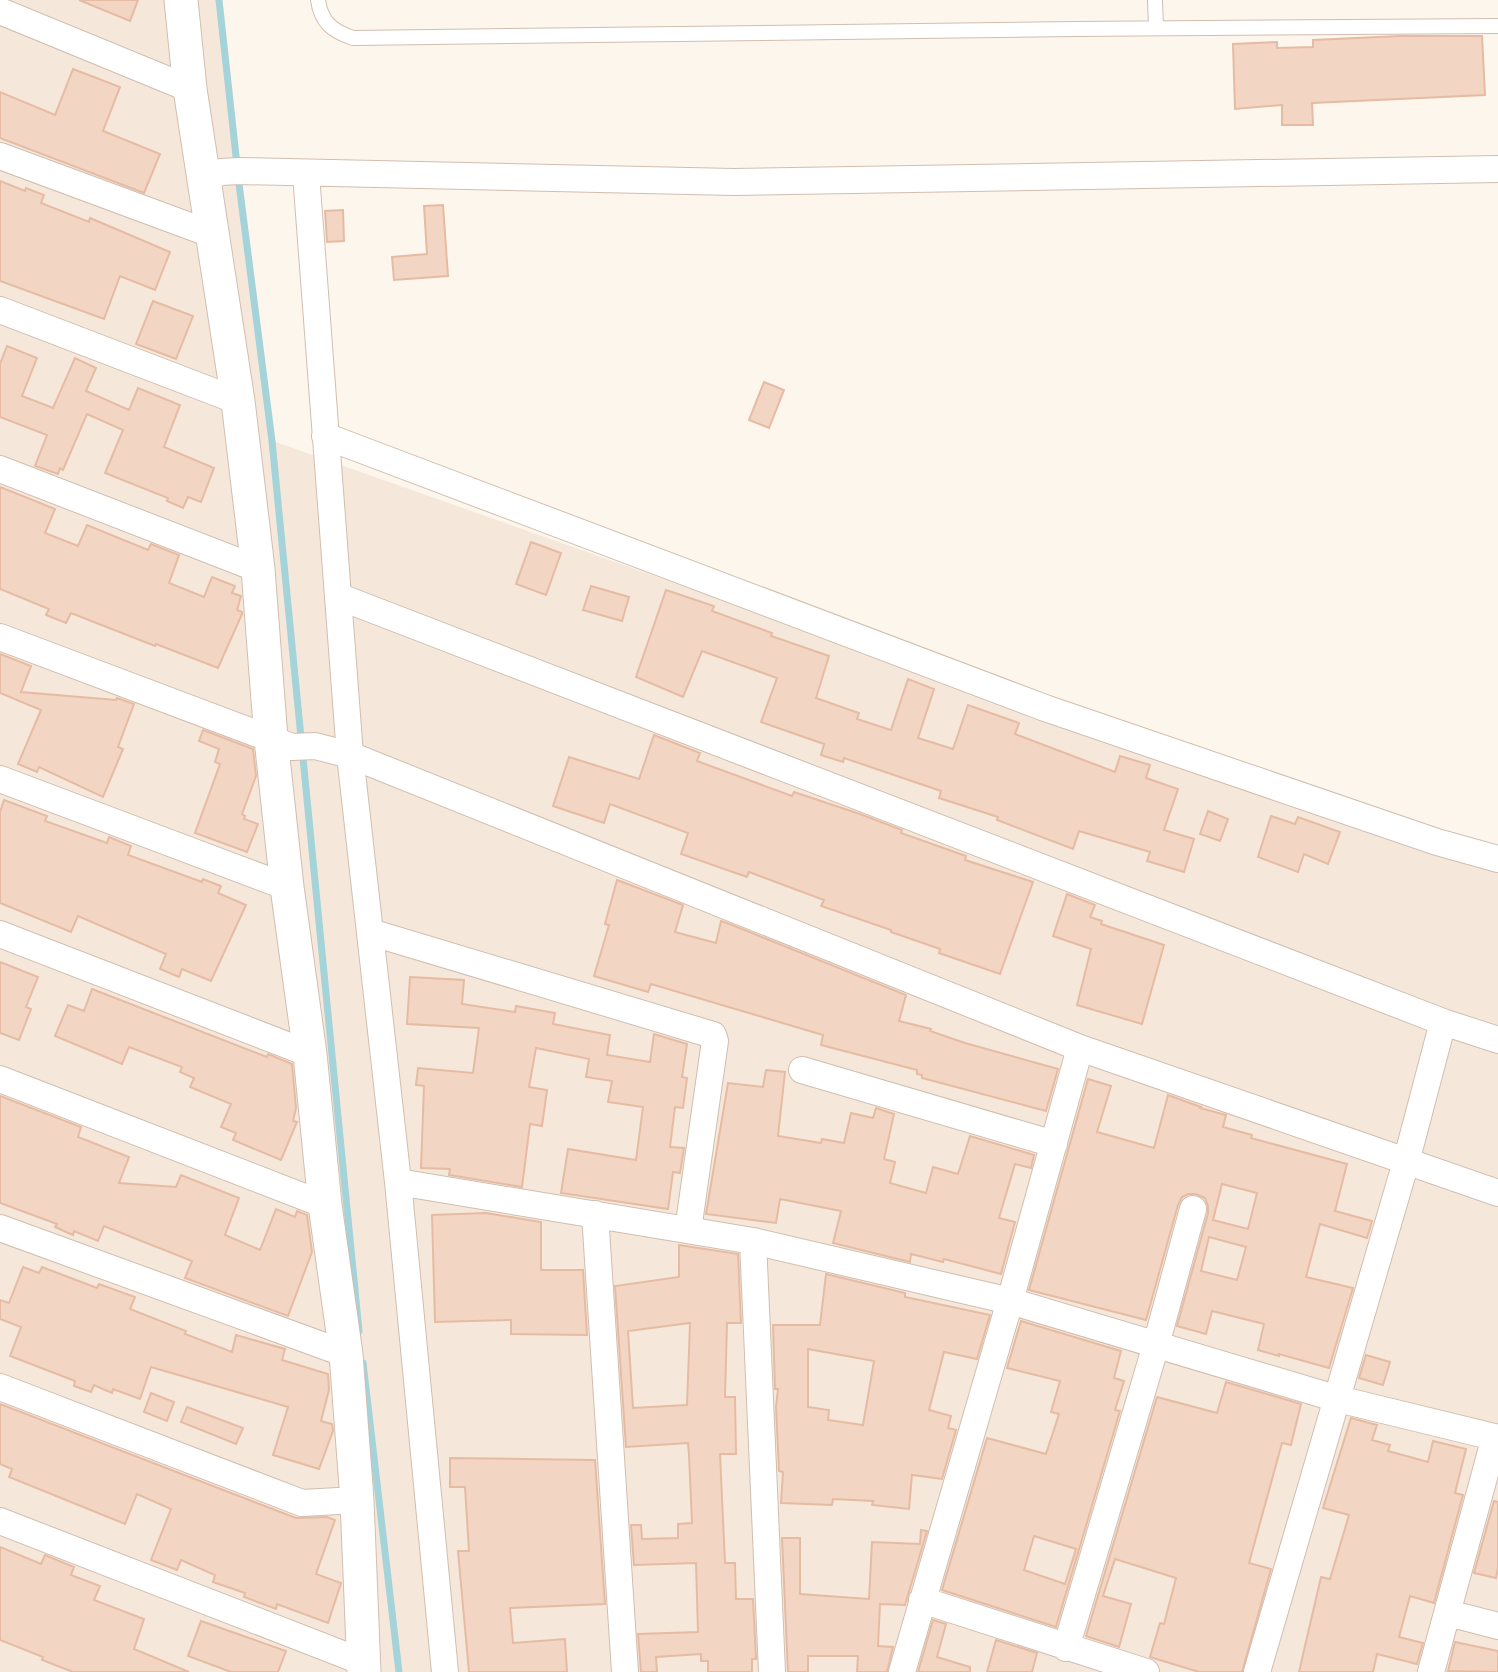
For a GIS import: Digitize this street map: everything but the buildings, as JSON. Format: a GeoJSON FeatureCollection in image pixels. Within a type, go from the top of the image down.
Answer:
{"type":"FeatureCollection","features":[{"type":"Feature","properties":{"kind":"street"},"geometry":{"type":"LineString","coordinates":[[0,1521],[363,1667],[357,1500],[346,1354],[325,1205],[310,1054],[287,887],[292,744],[258,569],[238,401],[211,234],[212,175],[190,89],[181,0]]}},
{"type":"Feature","properties":{"kind":"street"},"geometry":{"type":"LineString","coordinates":[[0,11],[190,89]]}},
{"type":"Feature","properties":{"kind":"street"},"geometry":{"type":"LineString","coordinates":[[0,156],[211,234]]}},
{"type":"Feature","properties":{"kind":"street"},"geometry":{"type":"LineString","coordinates":[[212,175],[297,173],[734,182],[1498,169]]}},
{"type":"Feature","properties":{"kind":"street"},"geometry":{"type":"LineString","coordinates":[[297,173],[340,597],[350,755],[398,1182],[445,1672]]}},
{"type":"Feature","properties":{"kind":"street"},"geometry":{"type":"LineString","coordinates":[[0,310],[238,401]]}},
{"type":"Feature","properties":{"kind":"street"},"geometry":{"type":"LineString","coordinates":[[325,436],[1045,708],[1437,842],[1498,859]]}},
{"type":"Feature","properties":{"kind":"street"},"geometry":{"type":"LineString","coordinates":[[0,468],[258,569]]}},
{"type":"Feature","properties":{"kind":"street"},"geometry":{"type":"LineString","coordinates":[[340,597],[1443,1022],[1498,1040]]}},
{"type":"Feature","properties":{"kind":"street"},"geometry":{"type":"LineString","coordinates":[[0,638],[292,744],[350,755],[1080,1048],[1498,1193]]}},
{"type":"Feature","properties":{"kind":"street"},"geometry":{"type":"LineString","coordinates":[[0,779],[287,887]]}},
{"type":"Feature","properties":{"kind":"street"},"geometry":{"type":"LineString","coordinates":[[370,932],[713,1035],[715,1041],[688,1230]]}},
{"type":"Feature","properties":{"kind":"street"},"geometry":{"type":"LineString","coordinates":[[0,934],[310,1054]]}},
{"type":"Feature","properties":{"kind":"street"},"geometry":{"type":"LineString","coordinates":[[1257,1672],[1406,1162],[1443,1022]]}},
{"type":"Feature","properties":{"kind":"street"},"geometry":{"type":"LineString","coordinates":[[902,1672],[1080,1048]]}},
{"type":"Feature","properties":{"kind":"street"},"geometry":{"type":"LineString","coordinates":[[802,1070],[1054,1144]]}},
{"type":"Feature","properties":{"kind":"street"},"geometry":{"type":"LineString","coordinates":[[0,1079],[325,1205]]}},
{"type":"Feature","properties":{"kind":"street"},"geometry":{"type":"LineString","coordinates":[[398,1182],[753,1241],[1010,1301],[1338,1399],[1497,1437],[1431,1672]]}},
{"type":"Feature","properties":{"kind":"street"},"geometry":{"type":"LineString","coordinates":[[1066,1648],[1156,1345],[1193,1209]]}},
{"type":"Feature","properties":{"kind":"street"},"geometry":{"type":"LineString","coordinates":[[595,1213],[625,1672]]}},
{"type":"Feature","properties":{"kind":"street"},"geometry":{"type":"LineString","coordinates":[[0,1228],[346,1354]]}},
{"type":"Feature","properties":{"kind":"street"},"geometry":{"type":"LineString","coordinates":[[753,1241],[772,1672]]}},
{"type":"Feature","properties":{"kind":"street"},"geometry":{"type":"LineString","coordinates":[[0,1387],[302,1503],[357,1500]]}},
{"type":"Feature","properties":{"kind":"street"},"geometry":{"type":"LineString","coordinates":[[922,1600],[1146,1672]]}},
{"type":"Feature","properties":{"kind":"street"},"geometry":{"type":"LineString","coordinates":[[1448,1613],[1498,1626]]}},
{"type":"Feature","properties":{"kind":"lane"},"geometry":{"type":"LineString","coordinates":[[318,0],[320,16],[328,26],[353,38],[1498,26]]}},
{"type":"Feature","properties":{"kind":"lane"},"geometry":{"type":"LineString","coordinates":[[1155,0],[1156,28]]}},
{"type":"Feature","properties":{"kind":"shaded area"},"geometry":{"type":"Polygon","coordinates":[[[0,0],[219,0],[236,161],[273,441],[1060,719],[1498,854],[1498,1672],[0,1672],[0,0]]]}},
{"type":"Feature","properties":{"kind":"waterway"},"geometry":{"type":"LineString","coordinates":[[219,0],[237,165]]}},
{"type":"Feature","properties":{"kind":"waterway"},"geometry":{"type":"LineString","coordinates":[[238,176],[272,441],[359,1331]]}},
{"type":"Feature","properties":{"kind":"waterway"},"geometry":{"type":"LineString","coordinates":[[363,1363],[399,1672]]}}]}
